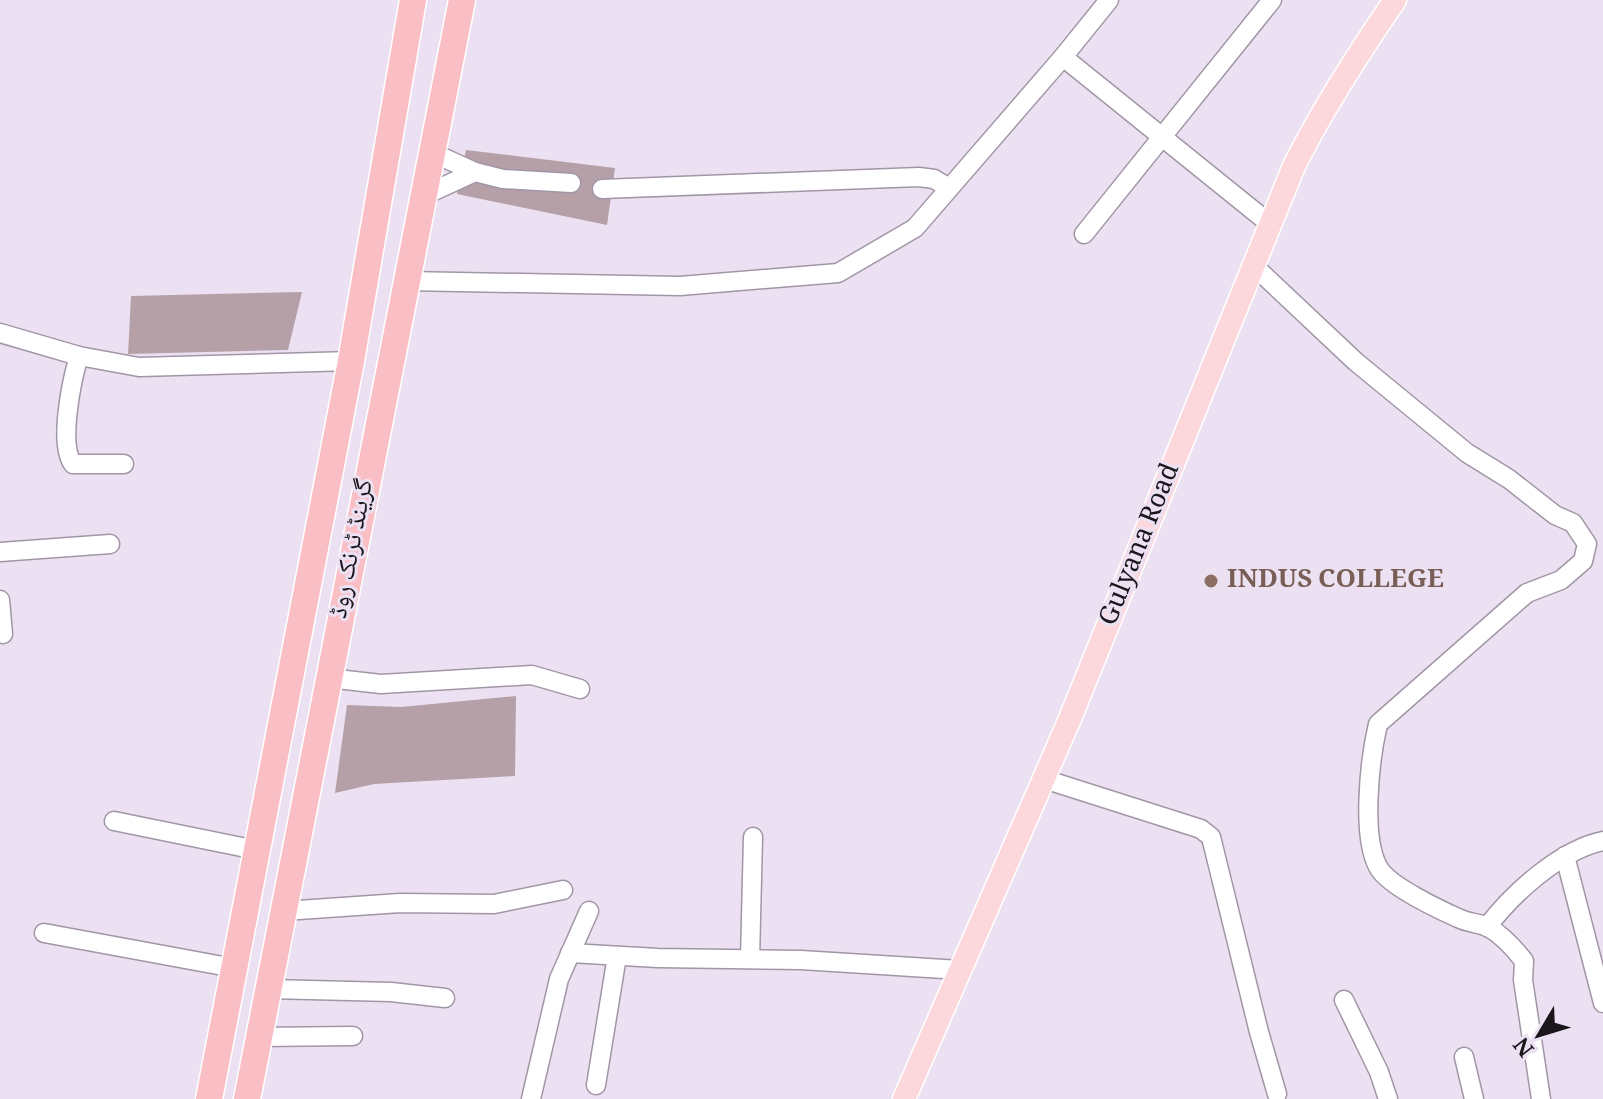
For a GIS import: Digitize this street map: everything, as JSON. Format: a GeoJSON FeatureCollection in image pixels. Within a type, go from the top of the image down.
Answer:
{"type":"FeatureCollection","features":[{"type":"Feature","properties":{"kind":"highway","name":"گرینڈ ٹرنک روڈ"},"geometry":{"type":"LineString","coordinates":[[209,1099],[351,361],[413,0]]}},
{"type":"Feature","properties":{"kind":"highway","name":"گرینڈ ٹرنک روڈ"},"geometry":{"type":"LineString","coordinates":[[247,1099],[462,0]]}},
{"type":"Feature","properties":{"kind":"highway"},"geometry":{"type":"LineString","coordinates":[[351,361],[388,367]]}},
{"type":"Feature","properties":{"kind":"main road","name":"Gulyana Road"},"geometry":{"type":"LineString","coordinates":[[904,1099],[1044,779],[1294,166],[1318,118],[1395,0]]}},
{"type":"Feature","properties":{"kind":"street"},"geometry":{"type":"LineString","coordinates":[[1084,234],[1272,0]]}},
{"type":"Feature","properties":{"kind":"street"},"geometry":{"type":"LineString","coordinates":[[406,281],[680,286],[838,273],[915,228],[1063,57],[1102,3]]}},
{"type":"Feature","properties":{"kind":"street"},"geometry":{"type":"LineString","coordinates":[[1063,57],[1270,224]]}},
{"type":"Feature","properties":{"kind":"street"},"geometry":{"type":"LineString","coordinates":[[431,152],[475,172],[503,179],[571,183]]}},
{"type":"Feature","properties":{"kind":"street"},"geometry":{"type":"LineString","coordinates":[[423,196],[475,172]]}},
{"type":"Feature","properties":{"kind":"street"},"geometry":{"type":"LineString","coordinates":[[602,189],[919,177],[934,179],[949,188]]}},
{"type":"Feature","properties":{"kind":"street"},"geometry":{"type":"LineString","coordinates":[[1254,266],[1356,362],[1467,453],[1509,479],[1555,515],[1573,523],[1587,544],[1583,561],[1561,580],[1527,593],[1378,724],[1371,755],[1370,844],[1380,870],[1440,909],[1467,923],[1487,927],[1509,943],[1524,961],[1523,980],[1541,1099]]}},
{"type":"Feature","properties":{"kind":"street"},"geometry":{"type":"LineString","coordinates":[[0,333],[79,356],[139,367],[351,361]]}},
{"type":"Feature","properties":{"kind":"street"},"geometry":{"type":"LineString","coordinates":[[79,356],[67,416],[68,457],[73,464],[124,464]]}},
{"type":"Feature","properties":{"kind":"street"},"geometry":{"type":"LineString","coordinates":[[0,552],[110,544]]}},
{"type":"Feature","properties":{"kind":"street"},"geometry":{"type":"LineString","coordinates":[[0,600],[3,634]]}},
{"type":"Feature","properties":{"kind":"street"},"geometry":{"type":"LineString","coordinates":[[328,678],[381,684],[532,675],[580,689]]}},
{"type":"Feature","properties":{"kind":"street"},"geometry":{"type":"LineString","coordinates":[[1044,779],[1201,829],[1211,837],[1277,1094]]}},
{"type":"Feature","properties":{"kind":"street"},"geometry":{"type":"LineString","coordinates":[[114,821],[256,850]]}},
{"type":"Feature","properties":{"kind":"street"},"geometry":{"type":"LineString","coordinates":[[750,959],[753,837]]}},
{"type":"Feature","properties":{"kind":"street"},"geometry":{"type":"LineString","coordinates":[[1487,927],[1503,907],[1565,856],[1603,841]]}},
{"type":"Feature","properties":{"kind":"street"},"geometry":{"type":"LineString","coordinates":[[1565,856],[1603,1003]]}},
{"type":"Feature","properties":{"kind":"street"},"geometry":{"type":"LineString","coordinates":[[284,911],[400,903],[494,904],[563,890]]}},
{"type":"Feature","properties":{"kind":"street"},"geometry":{"type":"LineString","coordinates":[[531,1099],[559,979],[589,911]]}},
{"type":"Feature","properties":{"kind":"street"},"geometry":{"type":"LineString","coordinates":[[44,933],[234,968]]}},
{"type":"Feature","properties":{"kind":"street"},"geometry":{"type":"LineString","coordinates":[[570,953],[801,960],[960,970]]}},
{"type":"Feature","properties":{"kind":"street"},"geometry":{"type":"LineString","coordinates":[[596,1085],[617,956]]}},
{"type":"Feature","properties":{"kind":"street"},"geometry":{"type":"LineString","coordinates":[[269,989],[391,992],[445,998]]}},
{"type":"Feature","properties":{"kind":"street"},"geometry":{"type":"LineString","coordinates":[[1344,1000],[1379,1072],[1388,1099]]}},
{"type":"Feature","properties":{"kind":"street"},"geometry":{"type":"LineString","coordinates":[[259,1037],[353,1036]]}},
{"type":"Feature","properties":{"kind":"street"},"geometry":{"type":"LineString","coordinates":[[1464,1057],[1474,1099]]}},
{"type":"Feature","properties":{"kind":"building"},"geometry":{"type":"Polygon","coordinates":[[[466,150],[615,168],[607,225],[457,194],[466,150]]]}},
{"type":"Feature","properties":{"kind":"building"},"geometry":{"type":"Polygon","coordinates":[[[302,292],[288,350],[128,354],[131,296],[302,292]]]}},
{"type":"Feature","properties":{"kind":"building"},"geometry":{"type":"Polygon","coordinates":[[[516,696],[515,776],[374,784],[335,793],[347,705],[401,707],[516,696]]]}},
{"type":"Feature","properties":{"kind":"place","name":"INDUS COLLEGE"},"geometry":{"type":"Point","coordinates":[1211,581]}}]}
